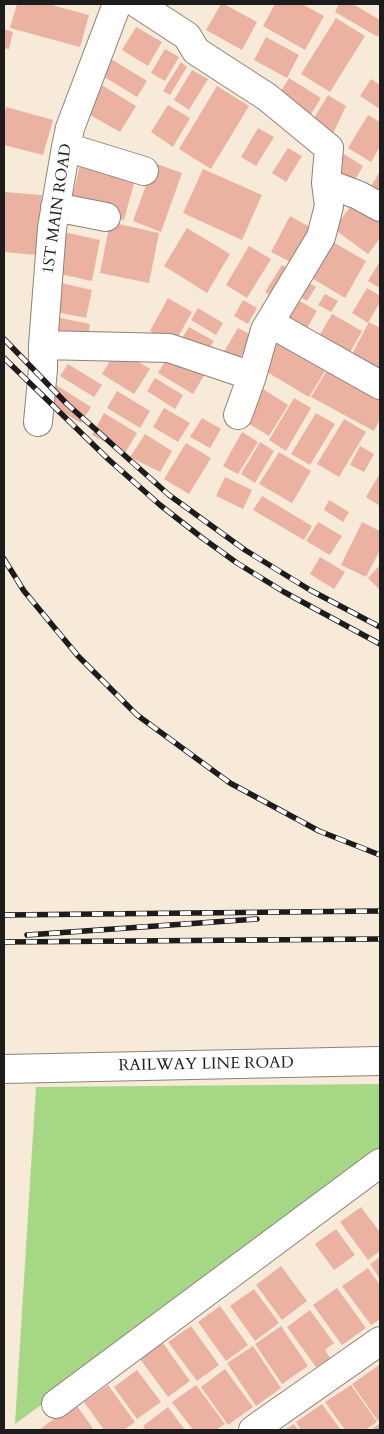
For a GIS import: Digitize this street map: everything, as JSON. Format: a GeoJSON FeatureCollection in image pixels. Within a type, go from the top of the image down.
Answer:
{"type":"FeatureCollection","features":[{"type":"Feature","properties":{"kind":"street","name":"1ST MAIN ROAD"},"geometry":{"type":"LineString","coordinates":[[38,422],[43,369],[42,345],[52,228],[66,146],[70,128],[117,4]]}},
{"type":"Feature","properties":{"kind":"street"},"geometry":{"type":"LineString","coordinates":[[138,4],[187,36],[196,51],[266,96],[329,148],[326,183],[329,206],[321,237],[265,330],[252,376],[238,415]]}},
{"type":"Feature","properties":{"kind":"street"},"geometry":{"type":"LineString","coordinates":[[66,146],[144,171]]}},
{"type":"Feature","properties":{"kind":"street"},"geometry":{"type":"LineString","coordinates":[[326,183],[358,194],[380,207]]}},
{"type":"Feature","properties":{"kind":"street"},"geometry":{"type":"LineString","coordinates":[[55,207],[106,217]]}},
{"type":"Feature","properties":{"kind":"street"},"geometry":{"type":"LineString","coordinates":[[270,323],[380,385]]}},
{"type":"Feature","properties":{"kind":"street"},"geometry":{"type":"LineString","coordinates":[[42,345],[169,348],[252,376]]}},
{"type":"Feature","properties":{"kind":"street"},"geometry":{"type":"LineString","coordinates":[[4,1053],[32,1069]]}},
{"type":"Feature","properties":{"kind":"street","name":"RAILWAY LINE ROAD"},"geometry":{"type":"LineString","coordinates":[[4,1070],[380,1061]]}},
{"type":"Feature","properties":{"kind":"street"},"geometry":{"type":"LineString","coordinates":[[56,1404],[380,1163]]}},
{"type":"Feature","properties":{"kind":"street"},"geometry":{"type":"LineString","coordinates":[[253,1430],[380,1341]]}},
{"type":"Feature","properties":{"kind":"green space"},"geometry":{"type":"Polygon","coordinates":[[[380,1084],[380,1157],[15,1424],[36,1087],[380,1084]]]}},
{"type":"Feature","properties":{"kind":"building"},"geometry":{"type":"Polygon","coordinates":[[[17,4],[48,4],[89,15],[80,47],[10,28],[17,4]]]}},
{"type":"Feature","properties":{"kind":"building"},"geometry":{"type":"Polygon","coordinates":[[[221,4],[257,22],[242,50],[206,30],[221,4]]]}},
{"type":"Feature","properties":{"kind":"building"},"geometry":{"type":"Polygon","coordinates":[[[275,4],[302,4],[324,16],[305,50],[263,26],[275,4]]]}},
{"type":"Feature","properties":{"kind":"building"},"geometry":{"type":"Polygon","coordinates":[[[339,4],[353,4],[380,20],[378,37],[335,12],[339,4]]]}},
{"type":"Feature","properties":{"kind":"building"},"geometry":{"type":"Polygon","coordinates":[[[336,18],[365,36],[330,92],[301,74],[336,18]]]}},
{"type":"Feature","properties":{"kind":"building"},"geometry":{"type":"Polygon","coordinates":[[[136,27],[162,42],[148,66],[122,50],[136,27]]]}},
{"type":"Feature","properties":{"kind":"building"},"geometry":{"type":"Polygon","coordinates":[[[4,29],[13,32],[9,49],[4,48],[4,29]]]}},
{"type":"Feature","properties":{"kind":"building"},"geometry":{"type":"Polygon","coordinates":[[[266,37],[299,55],[287,78],[254,60],[266,37]]]}},
{"type":"Feature","properties":{"kind":"building"},"geometry":{"type":"Polygon","coordinates":[[[165,49],[179,57],[165,81],[151,73],[165,49]]]}},
{"type":"Feature","properties":{"kind":"building"},"geometry":{"type":"Polygon","coordinates":[[[106,56],[147,81],[137,97],[96,72],[106,56]]]}},
{"type":"Feature","properties":{"kind":"building"},"geometry":{"type":"Polygon","coordinates":[[[181,62],[187,67],[170,95],[163,91],[181,62]]]}},
{"type":"Feature","properties":{"kind":"building"},"geometry":{"type":"Polygon","coordinates":[[[192,70],[208,79],[189,110],[174,100],[192,70]]]}},
{"type":"Feature","properties":{"kind":"building"},"geometry":{"type":"Polygon","coordinates":[[[289,78],[321,98],[308,119],[276,100],[289,78]]]}},
{"type":"Feature","properties":{"kind":"building"},"geometry":{"type":"Polygon","coordinates":[[[371,79],[380,85],[380,109],[360,96],[371,79]]]}},
{"type":"Feature","properties":{"kind":"building"},"geometry":{"type":"Polygon","coordinates":[[[100,84],[136,106],[120,132],[83,111],[100,84]]]}},
{"type":"Feature","properties":{"kind":"building"},"geometry":{"type":"Polygon","coordinates":[[[217,86],[249,106],[211,169],[179,149],[217,86]]]}},
{"type":"Feature","properties":{"kind":"building"},"geometry":{"type":"Polygon","coordinates":[[[328,95],[346,106],[331,138],[310,125],[328,95]]]}},
{"type":"Feature","properties":{"kind":"building"},"geometry":{"type":"Polygon","coordinates":[[[168,105],[190,118],[173,147],[151,132],[168,105]]]}},
{"type":"Feature","properties":{"kind":"building"},"geometry":{"type":"Polygon","coordinates":[[[6,107],[53,120],[43,155],[4,145],[4,115],[6,107]]]}},
{"type":"Feature","properties":{"kind":"building"},"geometry":{"type":"Polygon","coordinates":[[[368,115],[380,122],[380,147],[371,162],[348,148],[368,115]]]}},
{"type":"Feature","properties":{"kind":"building"},"geometry":{"type":"Polygon","coordinates":[[[258,128],[274,137],[256,166],[241,157],[258,128]]]}},
{"type":"Feature","properties":{"kind":"building"},"geometry":{"type":"Polygon","coordinates":[[[288,148],[302,156],[286,182],[272,173],[288,148]]]}},
{"type":"Feature","properties":{"kind":"building"},"geometry":{"type":"Polygon","coordinates":[[[342,153],[363,166],[349,190],[328,177],[342,153]]]}},
{"type":"Feature","properties":{"kind":"building"},"geometry":{"type":"Polygon","coordinates":[[[82,157],[137,172],[124,220],[70,206],[82,157]]]}},
{"type":"Feature","properties":{"kind":"building"},"geometry":{"type":"Polygon","coordinates":[[[154,163],[182,173],[161,232],[133,221],[154,163]]]}},
{"type":"Feature","properties":{"kind":"building"},"geometry":{"type":"Polygon","coordinates":[[[203,169],[262,195],[242,240],[183,213],[203,169]]]}},
{"type":"Feature","properties":{"kind":"building"},"geometry":{"type":"Polygon","coordinates":[[[379,173],[380,192],[367,193],[379,173]]]}},
{"type":"Feature","properties":{"kind":"building"},"geometry":{"type":"Polygon","coordinates":[[[4,192],[42,195],[36,255],[4,252],[4,192]]]}},
{"type":"Feature","properties":{"kind":"building"},"geometry":{"type":"Polygon","coordinates":[[[353,203],[380,223],[380,238],[368,254],[334,229],[353,203]]]}},
{"type":"Feature","properties":{"kind":"building"},"geometry":{"type":"Polygon","coordinates":[[[290,216],[315,230],[296,265],[271,252],[290,216]]]}},
{"type":"Feature","properties":{"kind":"building"},"geometry":{"type":"Polygon","coordinates":[[[110,222],[159,233],[149,283],[100,273],[110,222]]]}},
{"type":"Feature","properties":{"kind":"building"},"geometry":{"type":"Polygon","coordinates":[[[187,228],[230,254],[207,293],[164,266],[187,228]]]}},
{"type":"Feature","properties":{"kind":"building"},"geometry":{"type":"Polygon","coordinates":[[[59,231],[100,240],[92,281],[51,272],[59,231]]]}},
{"type":"Feature","properties":{"kind":"building"},"geometry":{"type":"Polygon","coordinates":[[[326,238],[366,261],[345,298],[305,274],[326,238]]]}},
{"type":"Feature","properties":{"kind":"building"},"geometry":{"type":"Polygon","coordinates":[[[249,246],[271,259],[247,298],[226,285],[249,246]]]}},
{"type":"Feature","properties":{"kind":"building"},"geometry":{"type":"Polygon","coordinates":[[[380,261],[380,288],[368,281],[380,261]]]}},
{"type":"Feature","properties":{"kind":"building"},"geometry":{"type":"Polygon","coordinates":[[[282,265],[296,273],[279,301],[265,292],[282,265]]]}},
{"type":"Feature","properties":{"kind":"building"},"geometry":{"type":"Polygon","coordinates":[[[299,277],[316,287],[307,301],[291,291],[299,277]]]}},
{"type":"Feature","properties":{"kind":"building"},"geometry":{"type":"Polygon","coordinates":[[[57,282],[92,290],[86,318],[51,311],[57,282]]]}},
{"type":"Feature","properties":{"kind":"building"},"geometry":{"type":"Polygon","coordinates":[[[367,288],[380,296],[380,302],[368,323],[352,313],[367,288]]]}},
{"type":"Feature","properties":{"kind":"building"},"geometry":{"type":"Polygon","coordinates":[[[325,294],[338,301],[331,312],[318,305],[325,294]]]}},
{"type":"Feature","properties":{"kind":"building"},"geometry":{"type":"Polygon","coordinates":[[[293,297],[317,311],[307,328],[283,314],[293,297]]]}},
{"type":"Feature","properties":{"kind":"building"},"geometry":{"type":"Polygon","coordinates":[[[168,298],[192,312],[174,344],[150,331],[168,298]]]}},
{"type":"Feature","properties":{"kind":"building"},"geometry":{"type":"Polygon","coordinates":[[[243,300],[257,308],[248,324],[234,316],[243,300]]]}},
{"type":"Feature","properties":{"kind":"building"},"geometry":{"type":"Polygon","coordinates":[[[198,308],[223,323],[216,335],[191,320],[198,308]]]}},
{"type":"Feature","properties":{"kind":"building"},"geometry":{"type":"Polygon","coordinates":[[[332,314],[362,331],[348,356],[318,338],[332,314]]]}},
{"type":"Feature","properties":{"kind":"building"},"geometry":{"type":"Polygon","coordinates":[[[51,316],[90,324],[87,342],[47,333],[51,316]]]}},
{"type":"Feature","properties":{"kind":"building"},"geometry":{"type":"Polygon","coordinates":[[[369,322],[380,328],[380,374],[350,358],[369,322]]]}},
{"type":"Feature","properties":{"kind":"building"},"geometry":{"type":"Polygon","coordinates":[[[189,327],[214,341],[204,355],[177,346],[189,327]]]}},
{"type":"Feature","properties":{"kind":"building"},"geometry":{"type":"Polygon","coordinates":[[[238,328],[253,336],[237,363],[222,355],[238,328]]]}},
{"type":"Feature","properties":{"kind":"building"},"geometry":{"type":"Polygon","coordinates":[[[273,340],[325,371],[309,397],[257,366],[273,340]]]}},
{"type":"Feature","properties":{"kind":"building"},"geometry":{"type":"Polygon","coordinates":[[[117,349],[150,369],[134,394],[102,374],[117,349]]]}},
{"type":"Feature","properties":{"kind":"building"},"geometry":{"type":"Polygon","coordinates":[[[170,353],[205,374],[193,394],[158,373],[170,353]]]}},
{"type":"Feature","properties":{"kind":"building"},"geometry":{"type":"Polygon","coordinates":[[[68,364],[102,385],[94,397],[60,376],[68,364]]]}},
{"type":"Feature","properties":{"kind":"building"},"geometry":{"type":"Polygon","coordinates":[[[329,367],[380,396],[380,419],[374,431],[311,397],[329,367]]]}},
{"type":"Feature","properties":{"kind":"building"},"geometry":{"type":"Polygon","coordinates":[[[155,378],[183,395],[175,409],[147,391],[155,378]]]}},
{"type":"Feature","properties":{"kind":"building"},"geometry":{"type":"Polygon","coordinates":[[[56,385],[91,407],[81,423],[46,402],[56,385]]]}},
{"type":"Feature","properties":{"kind":"building"},"geometry":{"type":"Polygon","coordinates":[[[263,389],[288,405],[269,436],[244,421],[263,389]]]}},
{"type":"Feature","properties":{"kind":"building"},"geometry":{"type":"Polygon","coordinates":[[[117,391],[150,411],[140,428],[107,408],[117,391]]]}},
{"type":"Feature","properties":{"kind":"building"},"geometry":{"type":"Polygon","coordinates":[[[294,398],[311,408],[286,451],[269,440],[294,398]]]}},
{"type":"Feature","properties":{"kind":"building"},"geometry":{"type":"Polygon","coordinates":[[[164,408],[190,423],[178,442],[153,427],[164,408]]]}},
{"type":"Feature","properties":{"kind":"building"},"geometry":{"type":"Polygon","coordinates":[[[104,413],[137,433],[125,453],[92,435],[104,413]]]}},
{"type":"Feature","properties":{"kind":"building"},"geometry":{"type":"Polygon","coordinates":[[[316,413],[335,424],[310,465],[291,454],[316,413]]]}},
{"type":"Feature","properties":{"kind":"building"},"geometry":{"type":"Polygon","coordinates":[[[202,418],[221,429],[210,448],[190,437],[202,418]]]}},
{"type":"Feature","properties":{"kind":"building"},"geometry":{"type":"Polygon","coordinates":[[[344,419],[366,432],[339,477],[317,464],[344,419]]]}},
{"type":"Feature","properties":{"kind":"building"},"geometry":{"type":"Polygon","coordinates":[[[242,432],[258,442],[238,474],[223,466],[242,432]]]}},
{"type":"Feature","properties":{"kind":"building"},"geometry":{"type":"Polygon","coordinates":[[[145,434],[172,451],[160,472],[130,457],[145,434]]]}},
{"type":"Feature","properties":{"kind":"building"},"geometry":{"type":"Polygon","coordinates":[[[260,442],[274,451],[255,483],[241,474],[260,442]]]}},
{"type":"Feature","properties":{"kind":"building"},"geometry":{"type":"Polygon","coordinates":[[[186,443],[211,458],[189,494],[164,479],[186,443]]]}},
{"type":"Feature","properties":{"kind":"building"},"geometry":{"type":"Polygon","coordinates":[[[360,446],[374,454],[364,472],[350,465],[360,446]]]}},
{"type":"Feature","properties":{"kind":"building"},"geometry":{"type":"Polygon","coordinates":[[[279,452],[311,471],[292,503],[259,484],[279,452]]]}},
{"type":"Feature","properties":{"kind":"building"},"geometry":{"type":"Polygon","coordinates":[[[380,473],[380,506],[366,497],[380,473]]]}},
{"type":"Feature","properties":{"kind":"building"},"geometry":{"type":"Polygon","coordinates":[[[225,477],[252,490],[243,509],[216,496],[225,477]]]}},
{"type":"Feature","properties":{"kind":"building"},"geometry":{"type":"Polygon","coordinates":[[[262,496],[312,526],[304,540],[253,510],[262,496]]]}},
{"type":"Feature","properties":{"kind":"building"},"geometry":{"type":"Polygon","coordinates":[[[329,500],[349,512],[343,522],[324,510],[329,500]]]}},
{"type":"Feature","properties":{"kind":"building"},"geometry":{"type":"Polygon","coordinates":[[[318,522],[342,536],[330,555],[306,541],[318,522]]]}},
{"type":"Feature","properties":{"kind":"building"},"geometry":{"type":"Polygon","coordinates":[[[362,522],[380,531],[380,550],[366,577],[341,565],[362,522]]]}},
{"type":"Feature","properties":{"kind":"building"},"geometry":{"type":"Polygon","coordinates":[[[320,557],[345,572],[334,589],[310,574],[320,557]]]}},
{"type":"Feature","properties":{"kind":"building"},"geometry":{"type":"Polygon","coordinates":[[[380,565],[380,590],[368,578],[380,565]]]}},
{"type":"Feature","properties":{"kind":"building"},"geometry":{"type":"Polygon","coordinates":[[[361,1207],[380,1232],[380,1251],[368,1260],[340,1222],[361,1207]]]}},
{"type":"Feature","properties":{"kind":"building"},"geometry":{"type":"Polygon","coordinates":[[[336,1229],[355,1255],[334,1270],[315,1244],[336,1229]]]}},
{"type":"Feature","properties":{"kind":"building"},"geometry":{"type":"Polygon","coordinates":[[[380,1257],[380,1279],[370,1264],[380,1257]]]}},
{"type":"Feature","properties":{"kind":"building"},"geometry":{"type":"Polygon","coordinates":[[[281,1266],[307,1301],[282,1320],[256,1285],[281,1266]]]}},
{"type":"Feature","properties":{"kind":"building"},"geometry":{"type":"Polygon","coordinates":[[[368,1268],[380,1285],[380,1319],[371,1325],[342,1286],[368,1268]]]}},
{"type":"Feature","properties":{"kind":"building"},"geometry":{"type":"Polygon","coordinates":[[[337,1288],[366,1328],[342,1345],[313,1305],[337,1288]]]}},
{"type":"Feature","properties":{"kind":"building"},"geometry":{"type":"Polygon","coordinates":[[[254,1289],[279,1323],[255,1341],[230,1306],[254,1289]]]}},
{"type":"Feature","properties":{"kind":"building"},"geometry":{"type":"Polygon","coordinates":[[[220,1306],[248,1345],[226,1361],[198,1322],[220,1306]]]}},
{"type":"Feature","properties":{"kind":"building"},"geometry":{"type":"Polygon","coordinates":[[[310,1310],[334,1343],[325,1350],[330,1358],[316,1367],[287,1327],[310,1310]]]}},
{"type":"Feature","properties":{"kind":"building"},"geometry":{"type":"Polygon","coordinates":[[[191,1326],[219,1365],[197,1381],[168,1342],[191,1326]]]}},
{"type":"Feature","properties":{"kind":"building"},"geometry":{"type":"Polygon","coordinates":[[[281,1326],[308,1366],[282,1384],[255,1344],[281,1326]]]}},
{"type":"Feature","properties":{"kind":"building"},"geometry":{"type":"Polygon","coordinates":[[[163,1343],[190,1381],[168,1397],[140,1359],[163,1343]]]}},
{"type":"Feature","properties":{"kind":"building"},"geometry":{"type":"Polygon","coordinates":[[[253,1346],[281,1388],[256,1406],[227,1363],[253,1346]]]}},
{"type":"Feature","properties":{"kind":"building"},"geometry":{"type":"Polygon","coordinates":[[[379,1365],[380,1419],[378,1421],[352,1384],[379,1365]]]}},
{"type":"Feature","properties":{"kind":"building"},"geometry":{"type":"Polygon","coordinates":[[[225,1369],[253,1407],[228,1425],[201,1387],[225,1369]]]}},
{"type":"Feature","properties":{"kind":"building"},"geometry":{"type":"Polygon","coordinates":[[[137,1370],[161,1402],[137,1419],[114,1387],[137,1370]]]}},
{"type":"Feature","properties":{"kind":"building"},"geometry":{"type":"Polygon","coordinates":[[[108,1385],[135,1422],[124,1430],[104,1430],[84,1402],[108,1385]]]}},
{"type":"Feature","properties":{"kind":"building"},"geometry":{"type":"Polygon","coordinates":[[[196,1385],[225,1424],[216,1430],[193,1430],[172,1402],[196,1385]]]}},
{"type":"Feature","properties":{"kind":"building"},"geometry":{"type":"Polygon","coordinates":[[[351,1385],[377,1422],[365,1430],[345,1430],[325,1402],[351,1385]]]}},
{"type":"Feature","properties":{"kind":"building"},"geometry":{"type":"Polygon","coordinates":[[[75,1403],[94,1430],[39,1430],[75,1403]]]}},
{"type":"Feature","properties":{"kind":"building"},"geometry":{"type":"Polygon","coordinates":[[[322,1404],[341,1430],[301,1430],[296,1422],[322,1404]]]}},
{"type":"Feature","properties":{"kind":"building"},"geometry":{"type":"Polygon","coordinates":[[[168,1407],[185,1430],[146,1430],[143,1426],[168,1407]]]}},
{"type":"Feature","properties":{"kind":"building"},"geometry":{"type":"Polygon","coordinates":[[[380,1423],[380,1430],[371,1430],[380,1423]]]}},
{"type":"Feature","properties":{"kind":"building"},"geometry":{"type":"Polygon","coordinates":[[[294,1424],[298,1430],[284,1430],[294,1424]]]}},
{"type":"Feature","properties":{"kind":"railway"},"geometry":{"type":"LineString","coordinates":[[4,339],[67,404],[169,495],[245,550],[310,590],[380,627]]}},
{"type":"Feature","properties":{"kind":"railway"},"geometry":{"type":"LineString","coordinates":[[4,358],[108,459],[160,505],[201,537],[237,563],[284,592],[380,644]]}},
{"type":"Feature","properties":{"kind":"railway"},"geometry":{"type":"LineString","coordinates":[[4,559],[24,591],[78,656],[137,715],[230,783],[319,831],[380,855]]}},
{"type":"Feature","properties":{"kind":"railway"},"geometry":{"type":"LineString","coordinates":[[4,915],[380,911]]}},
{"type":"Feature","properties":{"kind":"railway"},"geometry":{"type":"LineString","coordinates":[[27,935],[257,919]]}},
{"type":"Feature","properties":{"kind":"railway"},"geometry":{"type":"LineString","coordinates":[[4,942],[380,939]]}}]}
